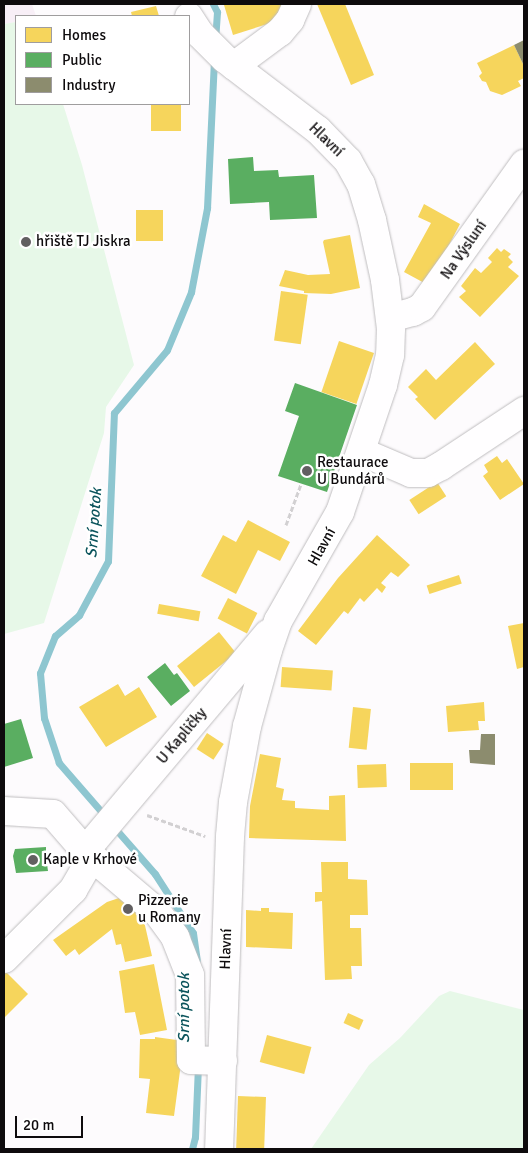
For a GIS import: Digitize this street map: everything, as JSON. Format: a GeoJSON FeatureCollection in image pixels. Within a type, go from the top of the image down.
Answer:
{"type":"FeatureCollection","features":[{"type":"Feature","properties":{"kind":"street"},"geometry":{"type":"LineString","coordinates":[[229,62],[280,32],[290,20],[297,4]]}},
{"type":"Feature","properties":{"kind":"street","name":"Hlavní"},"geometry":{"type":"LineString","coordinates":[[192,22],[229,62],[323,134],[348,161],[360,184],[372,220],[390,318],[387,367],[362,452],[329,536],[278,622],[268,650],[247,726],[233,802],[208,1061],[219,1149]]}},
{"type":"Feature","properties":{"kind":"street","name":"Na Výsluní"},"geometry":{"type":"LineString","coordinates":[[390,318],[413,312],[427,301],[524,164]]}},
{"type":"Feature","properties":{"kind":"street"},"geometry":{"type":"LineString","coordinates":[[362,452],[411,473],[428,473],[524,411]]}},
{"type":"Feature","properties":{"kind":"street","name":"U Kapličky"},"geometry":{"type":"LineString","coordinates":[[92,843],[130,813],[278,622]]}},
{"type":"Feature","properties":{"kind":"street"},"geometry":{"type":"LineString","coordinates":[[4,812],[53,814],[92,843],[157,912],[175,937],[190,975],[208,1061]]}},
{"type":"Feature","properties":{"kind":"street"},"geometry":{"type":"LineString","coordinates":[[5,955],[73,890],[85,869],[92,843]]}},
{"type":"Feature","properties":{"kind":"path"},"geometry":{"type":"LineString","coordinates":[[286,525],[301,484]]}},
{"type":"Feature","properties":{"kind":"path"},"geometry":{"type":"LineString","coordinates":[[130,813],[206,837]]}},
{"type":"Feature","properties":{"kind":"shaded area"},"geometry":{"type":"Polygon","coordinates":[[[4,4],[32,4],[36,15],[15,15],[15,22],[4,24],[4,4]]]}},
{"type":"Feature","properties":{"kind":"green space"},"geometry":{"type":"Polygon","coordinates":[[[15,22],[15,105],[63,105],[82,165],[134,365],[106,407],[104,433],[44,623],[4,634],[4,24],[15,22]]]}},
{"type":"Feature","properties":{"kind":"green space"},"geometry":{"type":"Polygon","coordinates":[[[450,991],[524,1010],[524,1149],[311,1149],[369,1065],[400,1038],[439,996],[450,991]]]}},
{"type":"Feature","properties":{"kind":"building: Homes"},"geometry":{"type":"Polygon","coordinates":[[[291,4],[280,20],[233,35],[224,5],[291,4]]]}},
{"type":"Feature","properties":{"kind":"building: Homes"},"geometry":{"type":"Polygon","coordinates":[[[317,4],[345,4],[374,75],[351,85],[317,4]]]}},
{"type":"Feature","properties":{"kind":"building: Homes"},"geometry":{"type":"Polygon","coordinates":[[[156,6],[159,15],[132,15],[131,12],[156,6]]]}},
{"type":"Feature","properties":{"kind":"building: Homes"},"geometry":{"type":"Polygon","coordinates":[[[514,45],[524,66],[524,78],[518,81],[521,86],[502,95],[490,91],[486,82],[482,81],[479,76],[482,73],[477,63],[514,45]]]}},
{"type":"Feature","properties":{"kind":"building: Homes"},"geometry":{"type":"Polygon","coordinates":[[[151,105],[181,105],[181,131],[151,131],[151,105]]]}},
{"type":"Feature","properties":{"kind":"building: Homes"},"geometry":{"type":"Polygon","coordinates":[[[424,204],[460,224],[428,285],[404,272],[431,223],[418,217],[424,204]]]}},
{"type":"Feature","properties":{"kind":"building: Homes"},"geometry":{"type":"Polygon","coordinates":[[[136,210],[163,210],[163,241],[136,241],[136,210]]]}},
{"type":"Feature","properties":{"kind":"building: Homes"},"geometry":{"type":"Polygon","coordinates":[[[350,235],[360,288],[331,294],[304,293],[304,291],[279,286],[285,270],[308,275],[330,274],[324,240],[350,235]]]}},
{"type":"Feature","properties":{"kind":"building: Homes"},"geometry":{"type":"Polygon","coordinates":[[[497,248],[501,252],[504,249],[511,254],[508,257],[513,262],[508,267],[519,276],[480,317],[459,297],[466,291],[461,286],[475,268],[481,273],[492,262],[488,258],[497,248]]]}},
{"type":"Feature","properties":{"kind":"building: Homes"},"geometry":{"type":"Polygon","coordinates":[[[281,291],[308,295],[301,344],[274,341],[281,291]]]}},
{"type":"Feature","properties":{"kind":"building: Homes"},"geometry":{"type":"Polygon","coordinates":[[[339,341],[374,353],[356,404],[321,392],[339,341]]]}},
{"type":"Feature","properties":{"kind":"building: Homes"},"geometry":{"type":"Polygon","coordinates":[[[475,342],[495,364],[435,420],[415,399],[418,397],[408,387],[426,369],[436,380],[475,342]]]}},
{"type":"Feature","properties":{"kind":"building: Homes"},"geometry":{"type":"Polygon","coordinates":[[[497,456],[502,463],[507,459],[524,484],[500,500],[483,476],[488,472],[484,465],[497,456]]]}},
{"type":"Feature","properties":{"kind":"building: Homes"},"geometry":{"type":"Polygon","coordinates":[[[437,482],[446,496],[419,514],[409,500],[437,482]]]}},
{"type":"Feature","properties":{"kind":"building: Homes"},"geometry":{"type":"Polygon","coordinates":[[[248,520],[290,542],[280,561],[258,550],[236,594],[201,576],[223,535],[236,542],[248,520]]]}},
{"type":"Feature","properties":{"kind":"building: Homes"},"geometry":{"type":"Polygon","coordinates":[[[377,535],[410,565],[398,577],[391,572],[381,583],[386,587],[382,593],[377,588],[364,602],[360,598],[348,614],[344,611],[316,645],[298,631],[338,578],[377,535]]]}},
{"type":"Feature","properties":{"kind":"building: Homes"},"geometry":{"type":"Polygon","coordinates":[[[459,575],[462,584],[429,594],[427,586],[459,575]]]}},
{"type":"Feature","properties":{"kind":"building: Homes"},"geometry":{"type":"Polygon","coordinates":[[[228,598],[257,613],[247,633],[218,618],[228,598]]]}},
{"type":"Feature","properties":{"kind":"building: Homes"},"geometry":{"type":"Polygon","coordinates":[[[159,604],[200,611],[199,621],[157,614],[159,604]]]}},
{"type":"Feature","properties":{"kind":"building: Homes"},"geometry":{"type":"Polygon","coordinates":[[[524,623],[524,667],[517,669],[508,626],[524,623]]]}},
{"type":"Feature","properties":{"kind":"building: Homes"},"geometry":{"type":"Polygon","coordinates":[[[219,632],[236,653],[194,687],[177,666],[219,632]]]}},
{"type":"Feature","properties":{"kind":"building: Homes"},"geometry":{"type":"Polygon","coordinates":[[[282,667],[333,671],[331,691],[281,687],[282,667]]]}},
{"type":"Feature","properties":{"kind":"building: Homes"},"geometry":{"type":"Polygon","coordinates":[[[118,684],[125,696],[139,687],[157,717],[106,747],[79,707],[118,684]]]}},
{"type":"Feature","properties":{"kind":"building: Homes"},"geometry":{"type":"Polygon","coordinates":[[[484,702],[485,721],[478,721],[479,730],[448,732],[446,706],[484,702]]]}},
{"type":"Feature","properties":{"kind":"building: Homes"},"geometry":{"type":"Polygon","coordinates":[[[353,707],[371,709],[367,750],[349,748],[353,707]]]}},
{"type":"Feature","properties":{"kind":"building: Homes"},"geometry":{"type":"Polygon","coordinates":[[[207,733],[224,744],[213,760],[197,749],[207,733]]]}},
{"type":"Feature","properties":{"kind":"building: Homes"},"geometry":{"type":"Polygon","coordinates":[[[260,754],[281,758],[276,787],[284,789],[282,800],[295,801],[295,808],[329,810],[329,796],[345,795],[346,841],[249,838],[250,806],[260,754]]]}},
{"type":"Feature","properties":{"kind":"building: Homes"},"geometry":{"type":"Polygon","coordinates":[[[410,763],[453,763],[453,790],[410,790],[410,763]]]}},
{"type":"Feature","properties":{"kind":"building: Homes"},"geometry":{"type":"Polygon","coordinates":[[[386,764],[387,787],[358,788],[357,765],[386,764]]]}},
{"type":"Feature","properties":{"kind":"building: Homes"},"geometry":{"type":"Polygon","coordinates":[[[321,862],[348,862],[348,879],[367,880],[368,915],[350,915],[350,928],[361,928],[362,966],[351,966],[352,979],[325,980],[322,901],[315,902],[315,892],[322,892],[321,862]]]}},
{"type":"Feature","properties":{"kind":"building: Homes"},"geometry":{"type":"Polygon","coordinates":[[[125,896],[141,908],[152,956],[125,962],[121,944],[116,945],[112,929],[79,955],[75,949],[66,956],[53,940],[107,902],[125,896]]]}},
{"type":"Feature","properties":{"kind":"building: Homes"},"geometry":{"type":"Polygon","coordinates":[[[261,908],[269,908],[269,912],[293,913],[292,949],[246,947],[246,910],[261,911],[261,908]]]}},
{"type":"Feature","properties":{"kind":"building: Homes"},"geometry":{"type":"Polygon","coordinates":[[[154,964],[167,1030],[140,1035],[135,1012],[125,1013],[119,971],[154,964]]]}},
{"type":"Feature","properties":{"kind":"building: Homes"},"geometry":{"type":"Polygon","coordinates":[[[6,972],[28,994],[4,1018],[4,974],[6,972]]]}},
{"type":"Feature","properties":{"kind":"building: Homes"},"geometry":{"type":"Polygon","coordinates":[[[348,1013],[364,1020],[359,1030],[344,1023],[348,1013]]]}},
{"type":"Feature","properties":{"kind":"building: Homes"},"geometry":{"type":"Polygon","coordinates":[[[267,1035],[311,1047],[304,1074],[260,1062],[267,1035]]]}},
{"type":"Feature","properties":{"kind":"building: Homes"},"geometry":{"type":"Polygon","coordinates":[[[155,1037],[184,1041],[174,1116],[146,1113],[150,1079],[139,1078],[140,1039],[155,1039],[155,1037]]]}},
{"type":"Feature","properties":{"kind":"building: Homes"},"geometry":{"type":"Polygon","coordinates":[[[238,1096],[266,1097],[264,1149],[236,1149],[238,1096]]]}},
{"type":"Feature","properties":{"kind":"building: Public"},"geometry":{"type":"Polygon","coordinates":[[[253,157],[254,171],[278,170],[279,177],[314,175],[317,218],[270,220],[269,202],[230,204],[228,159],[253,157]]]}},
{"type":"Feature","properties":{"kind":"building: Public"},"geometry":{"type":"Polygon","coordinates":[[[295,383],[357,405],[327,492],[278,476],[299,416],[285,411],[295,383]]]}},
{"type":"Feature","properties":{"kind":"building: Public"},"geometry":{"type":"Polygon","coordinates":[[[165,663],[174,675],[177,673],[190,691],[171,706],[147,677],[165,663]]]}},
{"type":"Feature","properties":{"kind":"building: Public"},"geometry":{"type":"Polygon","coordinates":[[[21,719],[33,758],[4,767],[4,724],[21,719]]]}},
{"type":"Feature","properties":{"kind":"building: Public","name":"Kaple v Krhové"},"geometry":{"type":"Polygon","coordinates":[[[46,847],[46,854],[52,854],[53,864],[47,864],[48,871],[16,873],[13,856],[15,849],[46,847]]]}},
{"type":"Feature","properties":{"kind":"building: Industry"},"geometry":{"type":"Polygon","coordinates":[[[524,40],[524,66],[514,45],[524,40]]]}},
{"type":"Feature","properties":{"kind":"building: Industry"},"geometry":{"type":"Polygon","coordinates":[[[481,734],[495,734],[495,765],[470,763],[469,750],[480,750],[481,734]]]}},
{"type":"Feature","properties":{"kind":"waterway","name":"Srní potok"},"geometry":{"type":"LineString","coordinates":[[213,4],[217,12],[215,38]]}},
{"type":"Feature","properties":{"kind":"waterway","name":"Srní potok"},"geometry":{"type":"LineString","coordinates":[[106,817],[59,763],[44,718],[40,673],[55,636],[79,615],[108,561],[114,413],[167,350],[191,292],[207,208],[214,58]]}},
{"type":"Feature","properties":{"kind":"waterway","name":"Srní potok"},"geometry":{"type":"LineString","coordinates":[[113,826],[155,874],[193,933],[197,960]]}},
{"type":"Feature","properties":{"kind":"waterway","name":"Srní potok"},"geometry":{"type":"LineString","coordinates":[[192,1149],[195,1137],[198,1066]]}},
{"type":"Feature","properties":{"kind":"place","name":"hřiště TJ Jiskra"},"geometry":{"type":"Point","coordinates":[26,242]}},
{"type":"Feature","properties":{"kind":"place","name":"Restaurace U Bundárů"},"geometry":{"type":"Point","coordinates":[307,471]}},
{"type":"Feature","properties":{"kind":"place","name":"Kaple v Krhové"},"geometry":{"type":"Point","coordinates":[33,860]}},
{"type":"Feature","properties":{"kind":"place","name":"Pizzerie u Romany"},"geometry":{"type":"Point","coordinates":[128,909]}}]}
